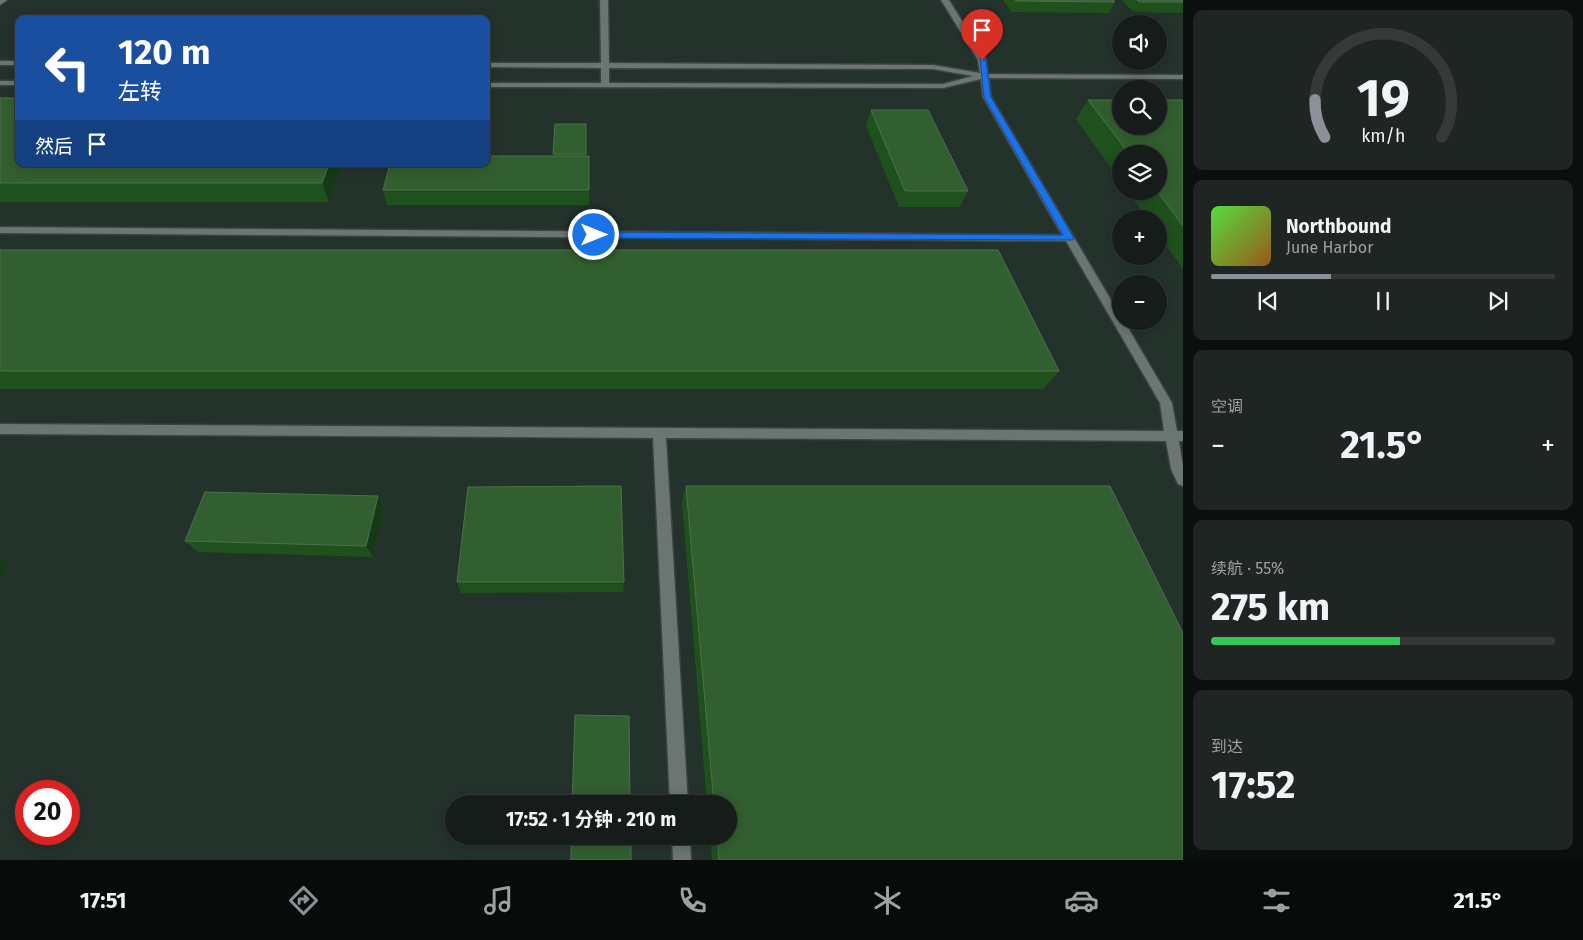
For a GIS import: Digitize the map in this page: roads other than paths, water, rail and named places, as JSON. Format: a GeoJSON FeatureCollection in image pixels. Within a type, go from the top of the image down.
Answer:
{"type":"FeatureCollection","features":[{"type":"Feature","properties":{"kind":"lane"},"geometry":{"type":"LineString","coordinates":[[604,0],[605,85]]}},
{"type":"Feature","properties":{"kind":"lane"},"geometry":{"type":"LineString","coordinates":[[946,0],[982,60],[987,97],[1166,404],[1177,436],[1177,470],[1183,480]]}},
{"type":"Feature","properties":{"kind":"lane"},"geometry":{"type":"LineString","coordinates":[[0,63],[15,63]]}},
{"type":"Feature","properties":{"kind":"lane"},"geometry":{"type":"LineString","coordinates":[[490,65],[933,67],[985,76],[1183,76]]}},
{"type":"Feature","properties":{"kind":"lane"},"geometry":{"type":"LineString","coordinates":[[490,84],[943,86],[985,76]]}},
{"type":"Feature","properties":{"kind":"lane"},"geometry":{"type":"LineString","coordinates":[[0,83],[15,83]]}},
{"type":"Feature","properties":{"kind":"lane"},"geometry":{"type":"LineString","coordinates":[[0,230],[1069,238]]}},
{"type":"Feature","properties":{"kind":"lane"},"geometry":{"type":"LineString","coordinates":[[0,429],[1177,436]]}},
{"type":"Feature","properties":{"kind":"lane"},"geometry":{"type":"LineString","coordinates":[[659,433],[679,795]]}},
{"type":"Feature","properties":{"kind":"lane"},"geometry":{"type":"LineString","coordinates":[[681,845],[682,860]]}}]}
